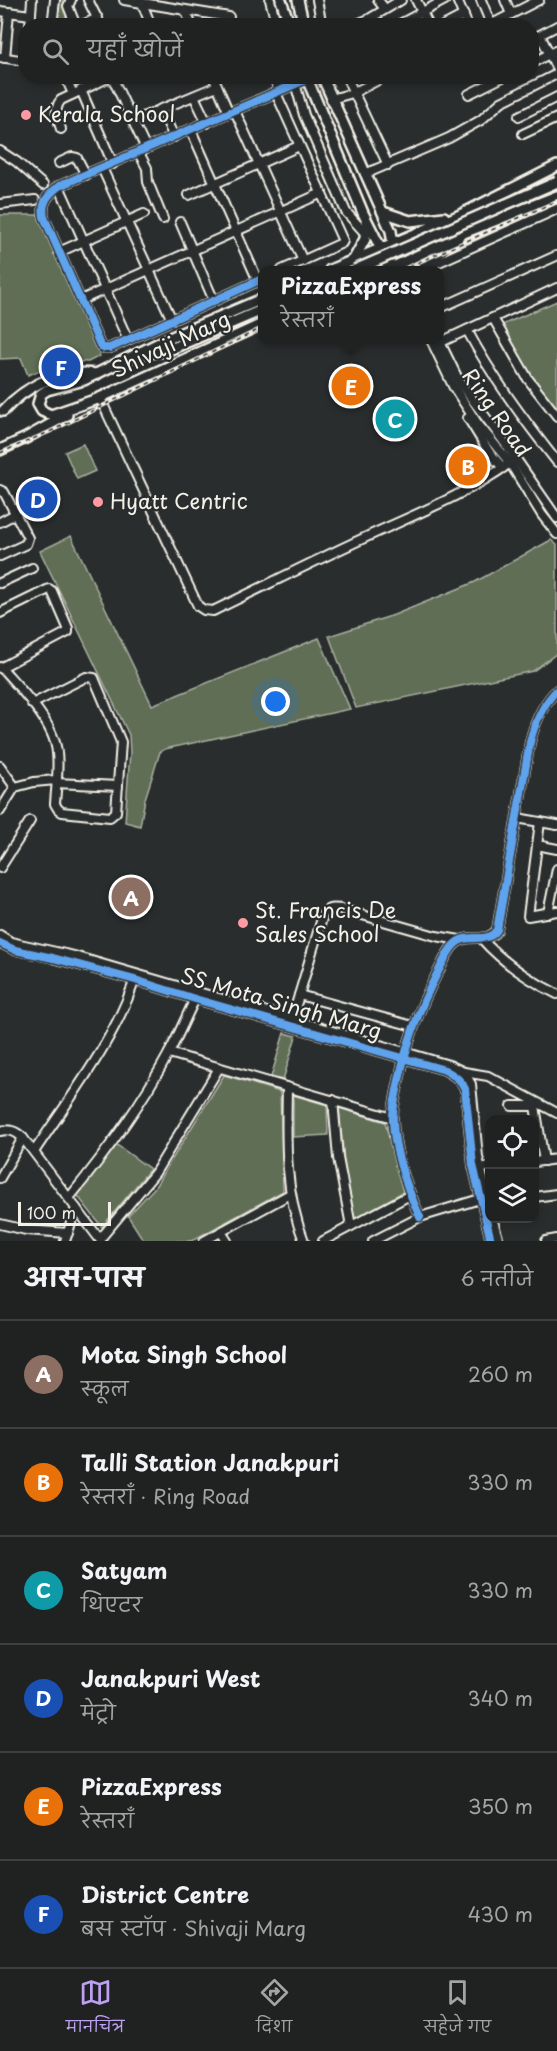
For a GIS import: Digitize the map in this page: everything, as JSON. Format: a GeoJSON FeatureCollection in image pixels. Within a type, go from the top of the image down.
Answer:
{"type":"FeatureCollection","features":[{"type":"Feature","properties":{"kind":"main road"},"geometry":{"type":"LineString","coordinates":[[281,0],[287,18]]}},
{"type":"Feature","properties":{"kind":"main road"},"geometry":{"type":"LineString","coordinates":[[298,0],[302,18]]}},
{"type":"Feature","properties":{"kind":"main road"},"geometry":{"type":"LineString","coordinates":[[309,84],[363,213],[381,249]]}},
{"type":"Feature","properties":{"kind":"main road"},"geometry":{"type":"LineString","coordinates":[[325,84],[391,231],[393,243],[391,258],[384,266]]}},
{"type":"Feature","properties":{"kind":"main road"},"geometry":{"type":"LineString","coordinates":[[354,266],[393,243],[458,216],[557,166]]}},
{"type":"Feature","properties":{"kind":"main road"},"geometry":{"type":"LineString","coordinates":[[354,266],[557,182]]}},
{"type":"Feature","properties":{"kind":"main road"},"geometry":{"type":"LineString","coordinates":[[395,266],[466,232],[557,196]]}},
{"type":"Feature","properties":{"kind":"main road"},"geometry":{"type":"LineString","coordinates":[[383,212],[410,221],[466,216],[470,220],[470,226],[466,232]]}},
{"type":"Feature","properties":{"kind":"main road"},"geometry":{"type":"LineString","coordinates":[[354,266],[366,234],[363,213]]}},
{"type":"Feature","properties":{"kind":"main road","name":"Shivaji Marg"},"geometry":{"type":"LineString","coordinates":[[3,411],[25,391],[51,378],[70,374],[99,374],[165,340],[258,301]]}},
{"type":"Feature","properties":{"kind":"main road"},"geometry":{"type":"LineString","coordinates":[[142,353],[166,351],[258,312]]}},
{"type":"Feature","properties":{"kind":"main road","name":"Shivaji Marg"},"geometry":{"type":"LineString","coordinates":[[0,450],[78,408],[258,326]]}},
{"type":"Feature","properties":{"kind":"main road"},"geometry":{"type":"LineString","coordinates":[[99,374],[44,392],[39,398],[39,405],[44,413],[51,415],[100,398]]}},
{"type":"Feature","properties":{"kind":"street"},"geometry":{"type":"LineString","coordinates":[[31,18],[32,0]]}},
{"type":"Feature","properties":{"kind":"street"},"geometry":{"type":"LineString","coordinates":[[53,18],[55,0]]}},
{"type":"Feature","properties":{"kind":"street"},"geometry":{"type":"LineString","coordinates":[[71,0],[68,6],[74,18]]}},
{"type":"Feature","properties":{"kind":"street"},"geometry":{"type":"LineString","coordinates":[[88,0],[97,18]]}},
{"type":"Feature","properties":{"kind":"street"},"geometry":{"type":"LineString","coordinates":[[124,0],[229,17]]}},
{"type":"Feature","properties":{"kind":"street"},"geometry":{"type":"LineString","coordinates":[[270,0],[275,18]]}},
{"type":"Feature","properties":{"kind":"street"},"geometry":{"type":"LineString","coordinates":[[317,0],[320,18]]}},
{"type":"Feature","properties":{"kind":"street"},"geometry":{"type":"LineString","coordinates":[[378,0],[385,9]]}},
{"type":"Feature","properties":{"kind":"street"},"geometry":{"type":"LineString","coordinates":[[369,18],[401,0]]}},
{"type":"Feature","properties":{"kind":"street"},"geometry":{"type":"LineString","coordinates":[[416,0],[425,18]]}},
{"type":"Feature","properties":{"kind":"street"},"geometry":{"type":"LineString","coordinates":[[411,18],[445,0]]}},
{"type":"Feature","properties":{"kind":"street"},"geometry":{"type":"LineString","coordinates":[[457,0],[465,18]]}},
{"type":"Feature","properties":{"kind":"street"},"geometry":{"type":"LineString","coordinates":[[481,0],[487,18]]}},
{"type":"Feature","properties":{"kind":"street"},"geometry":{"type":"LineString","coordinates":[[505,0],[511,14]]}},
{"type":"Feature","properties":{"kind":"street"},"geometry":{"type":"LineString","coordinates":[[503,18],[528,3],[539,0]]}},
{"type":"Feature","properties":{"kind":"street"},"geometry":{"type":"LineString","coordinates":[[142,3],[148,18]]}},
{"type":"Feature","properties":{"kind":"street"},"geometry":{"type":"LineString","coordinates":[[185,10],[188,18]]}},
{"type":"Feature","properties":{"kind":"street"},"geometry":{"type":"LineString","coordinates":[[0,11],[31,15]]}},
{"type":"Feature","properties":{"kind":"street"},"geometry":{"type":"LineString","coordinates":[[9,12],[3,58],[18,60]]}},
{"type":"Feature","properties":{"kind":"street"},"geometry":{"type":"LineString","coordinates":[[458,18],[464,15]]}},
{"type":"Feature","properties":{"kind":"street"},"geometry":{"type":"LineString","coordinates":[[557,27],[540,35],[553,52],[557,69]]}},
{"type":"Feature","properties":{"kind":"street"},"geometry":{"type":"LineString","coordinates":[[539,59],[553,52]]}},
{"type":"Feature","properties":{"kind":"street"},"geometry":{"type":"LineString","coordinates":[[539,83],[557,74]]}},
{"type":"Feature","properties":{"kind":"street"},"geometry":{"type":"LineString","coordinates":[[68,84],[72,94]]}},
{"type":"Feature","properties":{"kind":"street"},"geometry":{"type":"LineString","coordinates":[[61,129],[57,117],[57,104],[91,84]]}},
{"type":"Feature","properties":{"kind":"street"},"geometry":{"type":"LineString","coordinates":[[116,84],[132,121],[147,168],[148,182],[163,219]]}},
{"type":"Feature","properties":{"kind":"street"},"geometry":{"type":"LineString","coordinates":[[276,84],[300,146],[343,241],[291,266]]}},
{"type":"Feature","properties":{"kind":"street"},"geometry":{"type":"LineString","coordinates":[[258,281],[110,348],[103,348],[42,210],[44,201],[59,186],[277,92],[288,84]]}},
{"type":"Feature","properties":{"kind":"street"},"geometry":{"type":"LineString","coordinates":[[295,84],[304,115],[346,212],[366,234]]}},
{"type":"Feature","properties":{"kind":"street"},"geometry":{"type":"LineString","coordinates":[[349,84],[388,165]]}},
{"type":"Feature","properties":{"kind":"street"},"geometry":{"type":"LineString","coordinates":[[331,99],[353,93],[370,84]]}},
{"type":"Feature","properties":{"kind":"street"},"geometry":{"type":"LineString","coordinates":[[469,94],[489,84]]}},
{"type":"Feature","properties":{"kind":"street"},"geometry":{"type":"LineString","coordinates":[[365,174],[471,126],[501,102],[537,84]]}},
{"type":"Feature","properties":{"kind":"street"},"geometry":{"type":"LineString","coordinates":[[132,121],[217,86],[232,112],[303,261]]}},
{"type":"Feature","properties":{"kind":"street"},"geometry":{"type":"LineString","coordinates":[[81,90],[113,164]]}},
{"type":"Feature","properties":{"kind":"street"},"geometry":{"type":"LineString","coordinates":[[194,96],[207,123]]}},
{"type":"Feature","properties":{"kind":"street"},"geometry":{"type":"LineString","coordinates":[[519,116],[557,97]]}},
{"type":"Feature","properties":{"kind":"street"},"geometry":{"type":"LineString","coordinates":[[161,109],[174,137]]}},
{"type":"Feature","properties":{"kind":"street"},"geometry":{"type":"LineString","coordinates":[[523,134],[557,118]]}},
{"type":"Feature","properties":{"kind":"street"},"geometry":{"type":"LineString","coordinates":[[191,130],[258,276]]}},
{"type":"Feature","properties":{"kind":"street"},"geometry":{"type":"LineString","coordinates":[[189,195],[300,146]]}},
{"type":"Feature","properties":{"kind":"street"},"geometry":{"type":"LineString","coordinates":[[0,150],[43,185]]}},
{"type":"Feature","properties":{"kind":"street"},"geometry":{"type":"LineString","coordinates":[[59,163],[72,157],[77,158],[86,175]]}},
{"type":"Feature","properties":{"kind":"street"},"geometry":{"type":"LineString","coordinates":[[102,168],[172,320]]}},
{"type":"Feature","properties":{"kind":"street"},"geometry":{"type":"LineString","coordinates":[[59,186],[128,340]]}},
{"type":"Feature","properties":{"kind":"street"},"geometry":{"type":"LineString","coordinates":[[81,300],[322,193]]}},
{"type":"Feature","properties":{"kind":"street"},"geometry":{"type":"LineString","coordinates":[[0,204],[35,200]]}},
{"type":"Feature","properties":{"kind":"street"},"geometry":{"type":"LineString","coordinates":[[428,266],[557,210]]}},
{"type":"Feature","properties":{"kind":"street"},"geometry":{"type":"LineString","coordinates":[[59,252],[144,214]]}},
{"type":"Feature","properties":{"kind":"street"},"geometry":{"type":"LineString","coordinates":[[180,222],[214,301]]}},
{"type":"Feature","properties":{"kind":"street"},"geometry":{"type":"LineString","coordinates":[[424,266],[466,232]]}},
{"type":"Feature","properties":{"kind":"street"},"geometry":{"type":"LineString","coordinates":[[444,306],[556,256]]}},
{"type":"Feature","properties":{"kind":"street"},"geometry":{"type":"LineString","coordinates":[[444,339],[557,288]]}},
{"type":"Feature","properties":{"kind":"street"},"geometry":{"type":"LineString","coordinates":[[493,318],[528,379],[557,416]]}},
{"type":"Feature","properties":{"kind":"street"},"geometry":{"type":"LineString","coordinates":[[467,330],[483,360],[508,397],[557,462]]}},
{"type":"Feature","properties":{"kind":"street","name":"Ring Road"},"geometry":{"type":"LineString","coordinates":[[432,344],[453,386],[477,423],[557,534]]}},
{"type":"Feature","properties":{"kind":"street","name":"Ring Road"},"geometry":{"type":"LineString","coordinates":[[441,344],[460,382],[557,518]]}},
{"type":"Feature","properties":{"kind":"street"},"geometry":{"type":"LineString","coordinates":[[100,398],[198,606],[204,610],[213,611],[375,532],[415,516],[458,495],[507,465]]}},
{"type":"Feature","properties":{"kind":"street"},"geometry":{"type":"LineString","coordinates":[[0,490],[4,492],[28,538],[27,541],[0,556]]}},
{"type":"Feature","properties":{"kind":"street"},"geometry":{"type":"LineString","coordinates":[[549,505],[557,499]]}},
{"type":"Feature","properties":{"kind":"street"},"geometry":{"type":"LineString","coordinates":[[0,522],[15,514]]}},
{"type":"Feature","properties":{"kind":"street"},"geometry":{"type":"LineString","coordinates":[[0,584],[32,568]]}},
{"type":"Feature","properties":{"kind":"street"},"geometry":{"type":"LineString","coordinates":[[0,613],[49,589],[52,591],[68,632],[1,667],[32,704],[55,742],[58,809],[62,812],[110,817],[116,812],[121,742],[94,678],[86,677],[32,704]]}},
{"type":"Feature","properties":{"kind":"street"},"geometry":{"type":"LineString","coordinates":[[420,1217],[410,1195],[394,1133],[393,1118],[404,1055],[412,1026],[453,946],[468,937],[481,938],[494,934],[497,930],[535,722],[546,701],[557,690]]}},
{"type":"Feature","properties":{"kind":"street"},"geometry":{"type":"LineString","coordinates":[[0,766],[15,787]]}},
{"type":"Feature","properties":{"kind":"street"},"geometry":{"type":"LineString","coordinates":[[0,811],[15,787],[34,782],[56,781],[118,786]]}},
{"type":"Feature","properties":{"kind":"street"},"geometry":{"type":"LineString","coordinates":[[517,818],[557,825]]}},
{"type":"Feature","properties":{"kind":"street"},"geometry":{"type":"LineString","coordinates":[[0,868],[30,820]]}},
{"type":"Feature","properties":{"kind":"street"},"geometry":{"type":"LineString","coordinates":[[540,822],[528,916],[557,911]]}},
{"type":"Feature","properties":{"kind":"street"},"geometry":{"type":"LineString","coordinates":[[537,845],[557,849]]}},
{"type":"Feature","properties":{"kind":"street"},"geometry":{"type":"LineString","coordinates":[[548,913],[557,869]]}},
{"type":"Feature","properties":{"kind":"street"},"geometry":{"type":"LineString","coordinates":[[291,1023],[326,910],[341,909],[436,936],[460,940]]}},
{"type":"Feature","properties":{"kind":"street","name":"SS Mota Singh Marg"},"geometry":{"type":"LineString","coordinates":[[0,935],[11,942],[74,956],[195,999],[216,1001]]}},
{"type":"Feature","properties":{"kind":"street"},"geometry":{"type":"LineString","coordinates":[[481,938],[510,965],[557,994]]}},
{"type":"Feature","properties":{"kind":"street","name":"SS Mota Singh Marg"},"geometry":{"type":"LineString","coordinates":[[0,943],[15,950],[136,977],[404,1055],[449,1065],[464,1072],[471,1084],[485,1194]]}},
{"type":"Feature","properties":{"kind":"street"},"geometry":{"type":"LineString","coordinates":[[34,1152],[98,1054],[115,1024],[136,977]]}},
{"type":"Feature","properties":{"kind":"street"},"geometry":{"type":"LineString","coordinates":[[299,995],[412,1026]]}},
{"type":"Feature","properties":{"kind":"street"},"geometry":{"type":"LineString","coordinates":[[69,1198],[123,1126],[169,1053],[195,999]]}},
{"type":"Feature","properties":{"kind":"street"},"geometry":{"type":"LineString","coordinates":[[169,1053],[393,1118]]}},
{"type":"Feature","properties":{"kind":"street","name":"SS Mota Singh Marg"},"geometry":{"type":"LineString","coordinates":[[404,1055],[445,1070],[461,1080],[465,1089],[473,1165],[485,1198]]}},
{"type":"Feature","properties":{"kind":"street"},"geometry":{"type":"LineString","coordinates":[[0,1131],[17,1132],[23,1138],[101,1240],[155,1173],[219,1068]]}},
{"type":"Feature","properties":{"kind":"street"},"geometry":{"type":"LineString","coordinates":[[464,1072],[488,1076],[535,1104],[557,1113]]}},
{"type":"Feature","properties":{"kind":"street"},"geometry":{"type":"LineString","coordinates":[[287,1087],[285,1142],[290,1194],[297,1224],[304,1241]]}},
{"type":"Feature","properties":{"kind":"street"},"geometry":{"type":"LineString","coordinates":[[333,1100],[338,1158],[351,1226]]}},
{"type":"Feature","properties":{"kind":"street"},"geometry":{"type":"LineString","coordinates":[[512,1106],[535,1104]]}},
{"type":"Feature","properties":{"kind":"street"},"geometry":{"type":"LineString","coordinates":[[535,1104],[544,1161]]}},
{"type":"Feature","properties":{"kind":"street"},"geometry":{"type":"LineString","coordinates":[[0,1178],[23,1138]]}},
{"type":"Feature","properties":{"kind":"street"},"geometry":{"type":"LineString","coordinates":[[539,1162],[557,1159]]}},
{"type":"Feature","properties":{"kind":"street"},"geometry":{"type":"LineString","coordinates":[[480,1168],[485,1167]]}},
{"type":"Feature","properties":{"kind":"street"},"geometry":{"type":"LineString","coordinates":[[204,1241],[290,1194]]}},
{"type":"Feature","properties":{"kind":"street"},"geometry":{"type":"LineString","coordinates":[[539,1196],[557,1194]]}},
{"type":"Feature","properties":{"kind":"street"},"geometry":{"type":"LineString","coordinates":[[323,1241],[410,1195]]}},
{"type":"Feature","properties":{"kind":"street"},"geometry":{"type":"LineString","coordinates":[[373,1241],[420,1217],[485,1204]]}},
{"type":"Feature","properties":{"kind":"street"},"geometry":{"type":"LineString","coordinates":[[0,1224],[26,1235],[66,1237],[76,1208]]}},
{"type":"Feature","properties":{"kind":"street","name":"SS Mota Singh Marg"},"geometry":{"type":"LineString","coordinates":[[489,1223],[491,1241]]}},
{"type":"Feature","properties":{"kind":"street"},"geometry":{"type":"LineString","coordinates":[[494,1223],[499,1241]]}},
{"type":"Feature","properties":{"kind":"street"},"geometry":{"type":"LineString","coordinates":[[221,1232],[226,1241]]}},
{"type":"Feature","properties":{"kind":"street"},"geometry":{"type":"LineString","coordinates":[[546,1241],[557,1239]]}},
{"type":"Feature","properties":{"kind":"green space"},"geometry":{"type":"Polygon","coordinates":[[[58,0],[71,0],[67,18],[57,18],[58,0]]]}},
{"type":"Feature","properties":{"kind":"green space"},"geometry":{"type":"Polygon","coordinates":[[[0,215],[38,215],[100,356],[88,362],[65,361],[28,375],[21,358],[0,359],[0,215]]]}},
{"type":"Feature","properties":{"kind":"green space"},"geometry":{"type":"Polygon","coordinates":[[[557,301],[557,410],[533,378],[502,325],[557,301]]]}},
{"type":"Feature","properties":{"kind":"green space"},"geometry":{"type":"Polygon","coordinates":[[[83,444],[95,471],[77,479],[65,452],[83,444]]]}},
{"type":"Feature","properties":{"kind":"green space"},"geometry":{"type":"Polygon","coordinates":[[[71,536],[152,705],[319,638],[350,709],[165,749],[160,752],[145,799],[140,826],[125,822],[129,735],[40,551],[71,536]]]}},
{"type":"Feature","properties":{"kind":"green space"},"geometry":{"type":"Polygon","coordinates":[[[551,540],[557,545],[557,653],[533,671],[356,708],[329,636],[394,615],[475,582],[551,540]]]}},
{"type":"Feature","properties":{"kind":"green space"},"geometry":{"type":"Polygon","coordinates":[[[284,1033],[296,1036],[283,1080],[271,1077],[284,1033]]]}},
{"type":"Feature","properties":{"kind":"green space"},"geometry":{"type":"Polygon","coordinates":[[[224,1075],[280,1092],[283,1191],[191,1241],[144,1241],[128,1216],[155,1187],[224,1075]]]}},
{"type":"Feature","properties":{"kind":"green space"},"geometry":{"type":"Polygon","coordinates":[[[293,1095],[327,1105],[328,1135],[293,1137],[293,1095]]]}},
{"type":"Feature","properties":{"kind":"green space"},"geometry":{"type":"Polygon","coordinates":[[[339,1108],[385,1122],[403,1192],[354,1219],[346,1182],[339,1108]]]}},
{"type":"Feature","properties":{"kind":"green space"},"geometry":{"type":"Polygon","coordinates":[[[117,1145],[150,1169],[102,1227],[77,1195],[117,1145]]]}},
{"type":"Feature","properties":{"kind":"railway"},"geometry":{"type":"LineString","coordinates":[[410,266],[557,201]]}},
{"type":"Feature","properties":{"kind":"railway"},"geometry":{"type":"LineString","coordinates":[[0,453],[49,432],[258,330]]}},
{"type":"Feature","properties":{"kind":"cycle path"},"geometry":{"type":"LineString","coordinates":[[258,281],[110,348],[103,348],[44,217],[44,207],[49,196],[59,186],[295,84]]}},
{"type":"Feature","properties":{"kind":"cycle path"},"geometry":{"type":"LineString","coordinates":[[420,1217],[402,1170],[394,1133],[394,1108],[405,1056],[424,1001],[453,946],[464,939],[493,935],[497,930],[530,742],[540,714],[557,690]]}},
{"type":"Feature","properties":{"kind":"cycle path"},"geometry":{"type":"LineString","coordinates":[[0,943],[15,950],[135,980],[445,1070],[459,1080],[465,1089],[473,1165],[491,1241]]}},
{"type":"Feature","properties":{"kind":"place","name":"Kerala School"},"geometry":{"type":"Point","coordinates":[26,115]}},
{"type":"Feature","properties":{"kind":"place","name":"District Centre"},"geometry":{"type":"Point","coordinates":[61,367]}},
{"type":"Feature","properties":{"kind":"place","name":"PizzaExpress"},"geometry":{"type":"Point","coordinates":[351,386]}},
{"type":"Feature","properties":{"kind":"place","name":"Satyam"},"geometry":{"type":"Point","coordinates":[395,419]}},
{"type":"Feature","properties":{"kind":"place","name":"Talli Station Janakpuri"},"geometry":{"type":"Point","coordinates":[468,466]}},
{"type":"Feature","properties":{"kind":"place","name":"Janakpuri West"},"geometry":{"type":"Point","coordinates":[38,499]}},
{"type":"Feature","properties":{"kind":"place","name":"Hyatt Centric"},"geometry":{"type":"Point","coordinates":[98,502]}},
{"type":"Feature","properties":{"kind":"place","name":"Mota Singh School"},"geometry":{"type":"Point","coordinates":[131,897]}},
{"type":"Feature","properties":{"kind":"place","name":"St. Francis De Sales School"},"geometry":{"type":"Point","coordinates":[243,923]}}]}
